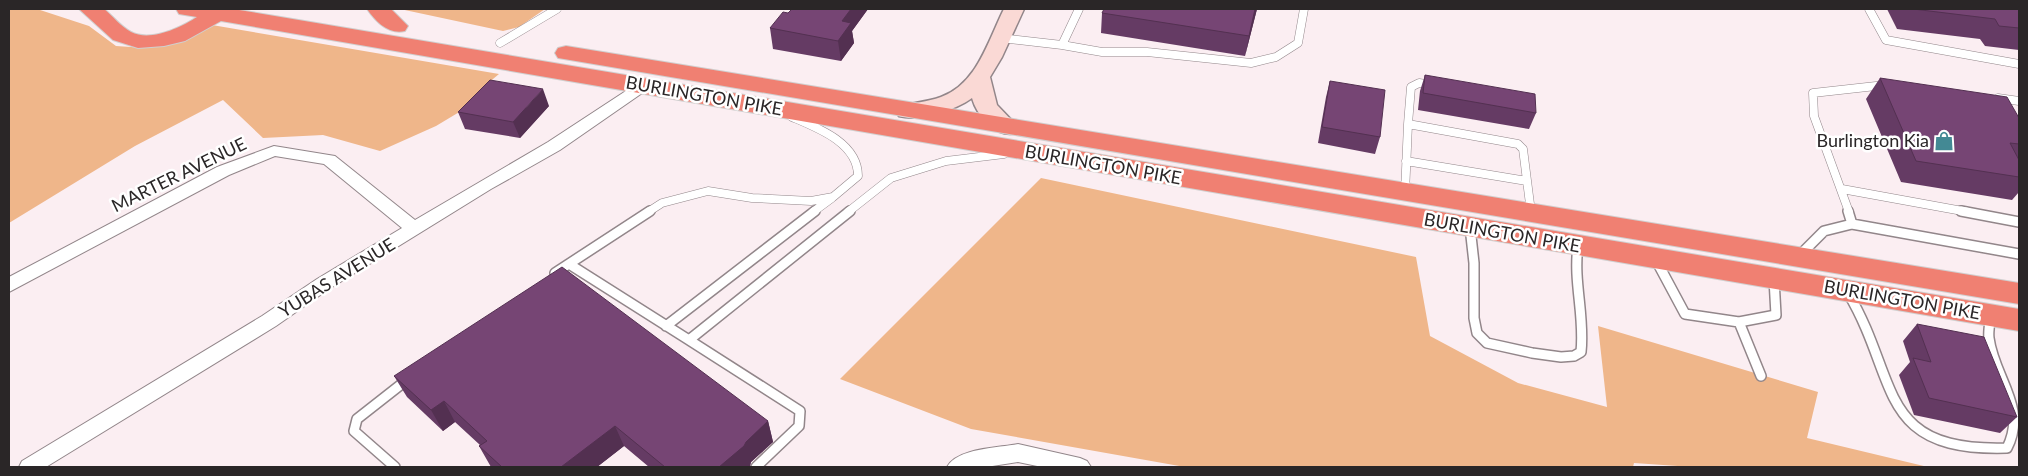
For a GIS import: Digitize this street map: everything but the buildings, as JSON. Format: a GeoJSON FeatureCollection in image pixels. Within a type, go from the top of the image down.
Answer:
{"type":"FeatureCollection","features":[{"type":"Feature","properties":{"kind":"highway"},"geometry":{"type":"LineString","coordinates":[[90,9],[124,37],[137,41],[155,41],[179,34],[227,12]]}},
{"type":"Feature","properties":{"kind":"highway","name":"BURLINGTON PIKE"},"geometry":{"type":"LineString","coordinates":[[187,9],[227,12],[644,86],[1470,228],[2019,320]]}},
{"type":"Feature","properties":{"kind":"highway","name":"BURLINGTON PIKE"},"geometry":{"type":"LineString","coordinates":[[296,9],[1797,259],[2019,294]]}},
{"type":"Feature","properties":{"kind":"highway"},"geometry":{"type":"LineString","coordinates":[[378,9],[397,26]]}},
{"type":"Feature","properties":{"kind":"street"},"geometry":{"type":"LineString","coordinates":[[907,111],[952,100],[966,92],[980,78],[1014,9]]}},
{"type":"Feature","properties":{"kind":"street"},"geometry":{"type":"LineString","coordinates":[[980,78],[980,96],[985,107],[1008,128]]}},
{"type":"Feature","properties":{"kind":"street","name":"YUBAS AVENUE"},"geometry":{"type":"LineString","coordinates":[[29,467],[491,181],[554,146],[644,86]]}},
{"type":"Feature","properties":{"kind":"street","name":"MARTER AVENUE"},"geometry":{"type":"LineString","coordinates":[[9,285],[223,171],[274,151],[329,160],[415,229]]}},
{"type":"Feature","properties":{"kind":"street"},"geometry":{"type":"LineString","coordinates":[[958,467],[965,462],[1018,453],[1080,467]]}},
{"type":"Feature","properties":{"kind":"lane"},"geometry":{"type":"LineString","coordinates":[[500,42],[557,9]]}},
{"type":"Feature","properties":{"kind":"lane"},"geometry":{"type":"LineString","coordinates":[[1062,45],[1079,9]]}},
{"type":"Feature","properties":{"kind":"lane"},"geometry":{"type":"LineString","coordinates":[[999,38],[1062,45],[1102,52],[1147,52],[1251,63],[1267,61],[1285,54],[1298,43],[1304,9]]}},
{"type":"Feature","properties":{"kind":"lane"},"geometry":{"type":"LineString","coordinates":[[1869,9],[1886,40],[2019,64]]}},
{"type":"Feature","properties":{"kind":"lane"},"geometry":{"type":"LineString","coordinates":[[1405,193],[1411,87],[1419,83],[1439,86]]}},
{"type":"Feature","properties":{"kind":"lane"},"geometry":{"type":"LineString","coordinates":[[1852,224],[1842,189],[1814,116],[1813,93],[1883,84],[1892,86]]}},
{"type":"Feature","properties":{"kind":"lane"},"geometry":{"type":"LineString","coordinates":[[1993,106],[1988,97],[2019,101]]}},
{"type":"Feature","properties":{"kind":"lane"},"geometry":{"type":"LineString","coordinates":[[666,326],[858,176],[857,161],[841,143],[809,124],[764,106]]}},
{"type":"Feature","properties":{"kind":"lane"},"geometry":{"type":"LineString","coordinates":[[1408,124],[1518,144],[1523,149],[1530,214]]}},
{"type":"Feature","properties":{"kind":"lane"},"geometry":{"type":"LineString","coordinates":[[688,340],[891,178],[938,162],[972,155],[1037,153]]}},
{"type":"Feature","properties":{"kind":"lane"},"geometry":{"type":"LineString","coordinates":[[1406,161],[1527,181]]}},
{"type":"Feature","properties":{"kind":"lane"},"geometry":{"type":"LineString","coordinates":[[1842,189],[2019,222]]}},
{"type":"Feature","properties":{"kind":"lane"},"geometry":{"type":"LineString","coordinates":[[544,280],[662,203],[708,191],[752,198],[811,200],[833,197]]}},
{"type":"Feature","properties":{"kind":"lane"},"geometry":{"type":"LineString","coordinates":[[1797,259],[1824,232],[1852,224],[2019,254]]}},
{"type":"Feature","properties":{"kind":"lane"},"geometry":{"type":"LineString","coordinates":[[1470,228],[1474,263],[1474,318],[1478,333],[1487,343],[1532,353],[1561,357],[1574,356],[1581,352],[1584,338],[1576,267],[1578,246]]}},
{"type":"Feature","properties":{"kind":"lane"},"geometry":{"type":"LineString","coordinates":[[1656,259],[1685,314],[1740,322],[1776,315],[1774,279]]}},
{"type":"Feature","properties":{"kind":"lane"},"geometry":{"type":"LineString","coordinates":[[569,264],[800,411],[799,426],[756,467]]}},
{"type":"Feature","properties":{"kind":"lane"},"geometry":{"type":"LineString","coordinates":[[1846,291],[1866,323],[1890,391],[1904,416],[1912,425],[1933,438],[1959,445],[1990,449],[2007,448],[2014,435],[2016,418],[1989,338],[1991,315]]}},
{"type":"Feature","properties":{"kind":"lane"},"geometry":{"type":"LineString","coordinates":[[1740,322],[1761,376]]}},
{"type":"Feature","properties":{"kind":"lane"},"geometry":{"type":"LineString","coordinates":[[395,467],[354,431],[357,419],[414,374]]}},
{"type":"Feature","properties":{"kind":"shaded area"},"geometry":{"type":"Polygon","coordinates":[[[9,9],[37,9],[89,26],[116,46],[146,48],[178,41],[212,25],[499,74],[487,84],[501,87],[436,126],[380,151],[323,135],[263,138],[223,100],[135,146],[9,223],[9,9]]]}},
{"type":"Feature","properties":{"kind":"shaded area"},"geometry":{"type":"Polygon","coordinates":[[[400,9],[545,9],[519,27],[503,31],[400,9]]]}},
{"type":"Feature","properties":{"kind":"shaded area"},"geometry":{"type":"Polygon","coordinates":[[[1041,178],[1416,257],[1430,336],[1518,383],[1607,407],[1598,326],[1818,392],[1807,438],[1928,467],[1692,467],[1634,463],[1633,467],[1185,467],[971,429],[840,379],[1041,178]]]}},
{"type":"Feature","properties":{"kind":"place","name":"Burlington Kia"},"geometry":{"type":"Point","coordinates":[1944,141]}}]}
